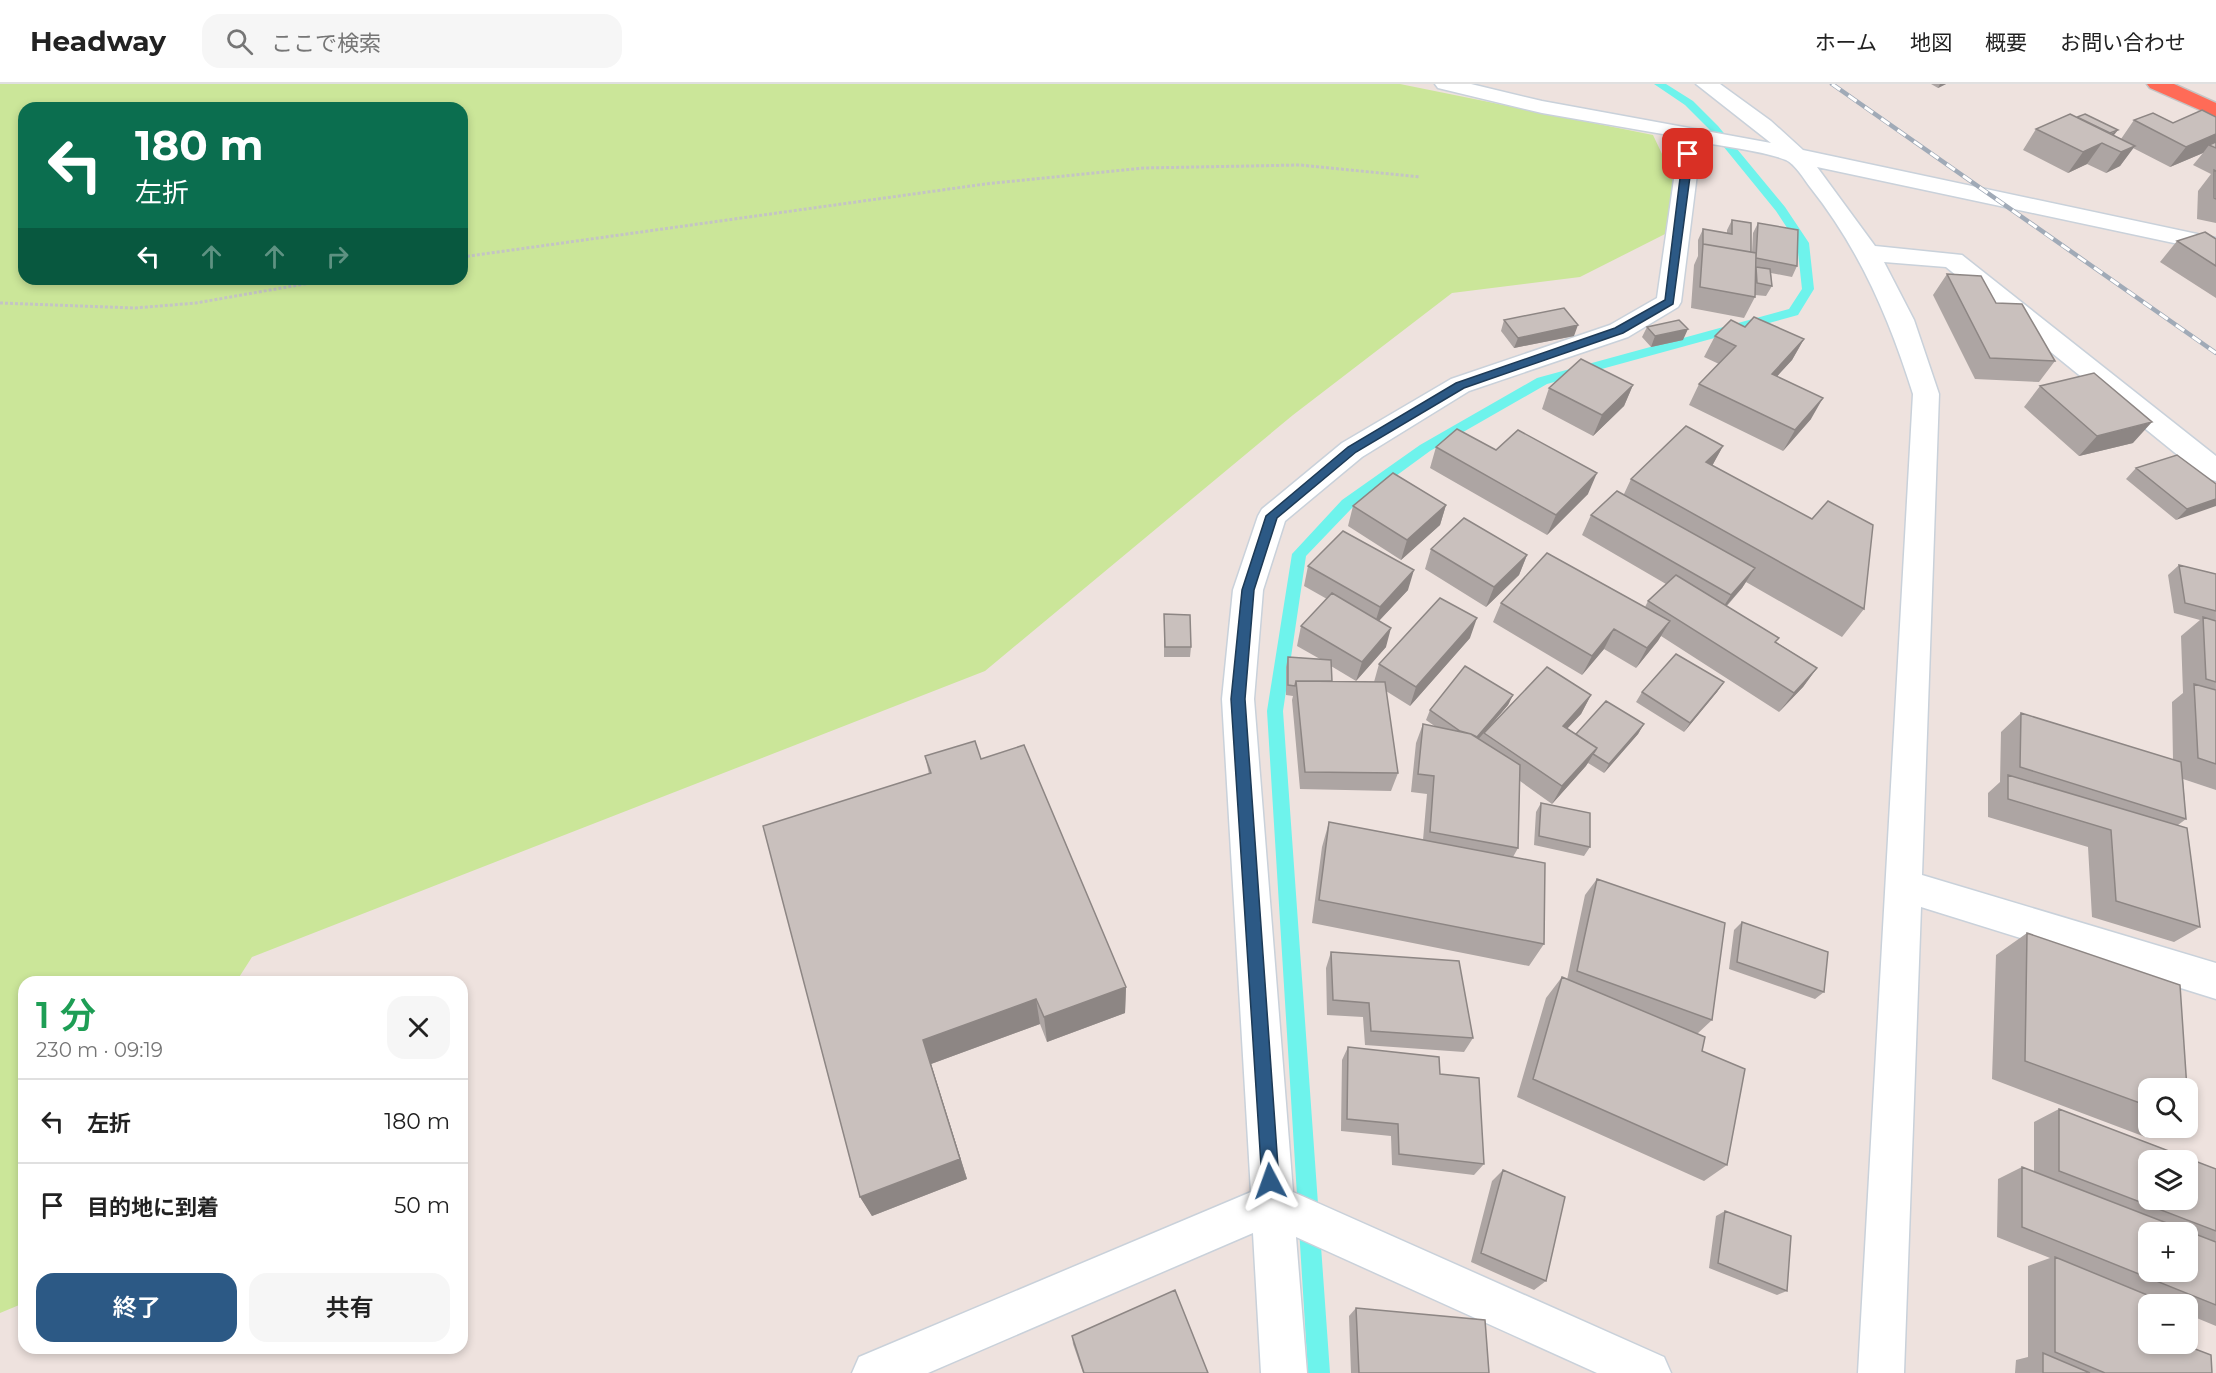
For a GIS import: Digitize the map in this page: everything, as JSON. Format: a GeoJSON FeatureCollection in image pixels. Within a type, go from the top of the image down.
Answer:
{"type":"FeatureCollection","features":[{"type":"Feature","properties":{"kind":"highway"},"geometry":{"type":"LineString","coordinates":[[2157,84],[2216,111]]}},
{"type":"Feature","properties":{"kind":"street"},"geometry":{"type":"LineString","coordinates":[[1445,84],[1542,107],[1794,154],[2216,245]]}},
{"type":"Feature","properties":{"kind":"street"},"geometry":{"type":"LineString","coordinates":[[1706,84],[1749,114],[1794,154],[1823,188],[1867,253],[1902,320],[1926,394],[1881,1373]]}},
{"type":"Feature","properties":{"kind":"street"},"geometry":{"type":"LineString","coordinates":[[1284,1373],[1238,699],[1248,590],[1272,516],[1352,450],[1460,385],[1619,331],[1670,302],[1690,133]]}},
{"type":"Feature","properties":{"kind":"street"},"geometry":{"type":"LineString","coordinates":[[1867,253],[1953,260],[2216,471]]}},
{"type":"Feature","properties":{"kind":"street"},"geometry":{"type":"LineString","coordinates":[[1902,885],[2216,981]]}},
{"type":"Feature","properties":{"kind":"street"},"geometry":{"type":"LineString","coordinates":[[875,1373],[1272,1204],[1648,1373]]}},
{"type":"Feature","properties":{"kind":"path"},"geometry":{"type":"LineString","coordinates":[[468,256],[748,219],[986,184],[1144,168],[1300,165],[1420,177]]}},
{"type":"Feature","properties":{"kind":"path"},"geometry":{"type":"LineString","coordinates":[[0,303],[135,308],[196,303],[299,285]]}},
{"type":"Feature","properties":{"kind":"green space"},"geometry":{"type":"Polygon","coordinates":[[[0,84],[1400,84],[1653,135],[1672,175],[1679,202],[1673,230],[1580,277],[1452,293],[1293,415],[985,671],[252,957],[240,976],[18,976],[18,1306],[0,1313],[0,84]]]}},
{"type":"Feature","properties":{"kind":"building"},"geometry":{"type":"Polygon","coordinates":[[[2202,110],[2216,117],[2216,134],[2186,147],[2134,120],[2153,113],[2173,123],[2202,110]]]}},
{"type":"Feature","properties":{"kind":"building"},"geometry":{"type":"Polygon","coordinates":[[[2070,114],[2135,146],[2121,152],[2102,143],[2083,152],[2036,129],[2070,114]]]}},
{"type":"Feature","properties":{"kind":"building"},"geometry":{"type":"Polygon","coordinates":[[[2085,114],[2118,130],[2110,133],[2077,117],[2085,114]]]}},
{"type":"Feature","properties":{"kind":"building"},"geometry":{"type":"Polygon","coordinates":[[[2214,170],[2216,171],[2216,199],[2214,198],[2214,170]]]}},
{"type":"Feature","properties":{"kind":"building"},"geometry":{"type":"Polygon","coordinates":[[[1732,220],[1751,223],[1751,252],[1703,244],[1703,229],[1732,234],[1732,220]]]}},
{"type":"Feature","properties":{"kind":"building"},"geometry":{"type":"Polygon","coordinates":[[[1758,223],[1798,230],[1797,266],[1756,258],[1758,223]]]}},
{"type":"Feature","properties":{"kind":"building"},"geometry":{"type":"Polygon","coordinates":[[[2205,232],[2216,239],[2216,266],[2177,241],[2205,232]]]}},
{"type":"Feature","properties":{"kind":"building"},"geometry":{"type":"Polygon","coordinates":[[[1703,244],[1756,253],[1755,297],[1700,287],[1703,244]]]}},
{"type":"Feature","properties":{"kind":"building"},"geometry":{"type":"Polygon","coordinates":[[[1756,267],[1770,269],[1772,286],[1757,283],[1756,267]]]}},
{"type":"Feature","properties":{"kind":"building"},"geometry":{"type":"Polygon","coordinates":[[[1947,274],[1981,276],[1996,303],[2022,304],[2055,361],[1990,358],[1947,274]]]}},
{"type":"Feature","properties":{"kind":"building"},"geometry":{"type":"Polygon","coordinates":[[[1564,308],[1578,325],[1518,338],[1504,320],[1564,308]]]}},
{"type":"Feature","properties":{"kind":"building"},"geometry":{"type":"Polygon","coordinates":[[[1754,317],[1804,339],[1772,374],[1823,398],[1795,430],[1699,384],[1736,346],[1715,336],[1731,320],[1745,327],[1754,317]]]}},
{"type":"Feature","properties":{"kind":"building"},"geometry":{"type":"Polygon","coordinates":[[[1679,320],[1688,329],[1655,336],[1647,327],[1679,320]]]}},
{"type":"Feature","properties":{"kind":"building"},"geometry":{"type":"Polygon","coordinates":[[[1581,359],[1633,385],[1602,415],[1549,388],[1581,359]]]}},
{"type":"Feature","properties":{"kind":"building"},"geometry":{"type":"Polygon","coordinates":[[[2094,373],[2152,422],[2097,436],[2040,386],[2094,373]]]}},
{"type":"Feature","properties":{"kind":"building"},"geometry":{"type":"Polygon","coordinates":[[[1686,426],[1723,446],[1706,462],[1812,519],[1828,501],[1873,525],[1864,609],[1631,479],[1686,426]]]}},
{"type":"Feature","properties":{"kind":"building"},"geometry":{"type":"Polygon","coordinates":[[[1457,429],[1496,450],[1518,430],[1597,473],[1556,515],[1436,447],[1457,429]]]}},
{"type":"Feature","properties":{"kind":"building"},"geometry":{"type":"Polygon","coordinates":[[[2177,455],[2216,484],[2216,499],[2187,509],[2136,468],[2177,455]]]}},
{"type":"Feature","properties":{"kind":"building"},"geometry":{"type":"Polygon","coordinates":[[[1393,473],[1446,505],[1407,540],[1353,506],[1393,473]]]}},
{"type":"Feature","properties":{"kind":"building"},"geometry":{"type":"Polygon","coordinates":[[[1617,491],[1755,568],[1731,595],[1591,515],[1617,491]]]}},
{"type":"Feature","properties":{"kind":"building"},"geometry":{"type":"Polygon","coordinates":[[[1464,518],[1527,555],[1494,587],[1431,549],[1464,518]]]}},
{"type":"Feature","properties":{"kind":"building"},"geometry":{"type":"Polygon","coordinates":[[[1343,531],[1414,570],[1380,607],[1308,566],[1343,531]]]}},
{"type":"Feature","properties":{"kind":"building"},"geometry":{"type":"Polygon","coordinates":[[[1547,553],[1670,621],[1647,648],[1614,629],[1592,656],[1501,603],[1547,553]]]}},
{"type":"Feature","properties":{"kind":"building"},"geometry":{"type":"Polygon","coordinates":[[[2179,565],[2216,574],[2216,611],[2185,603],[2179,565]]]}},
{"type":"Feature","properties":{"kind":"building"},"geometry":{"type":"Polygon","coordinates":[[[1676,575],[1779,638],[1775,642],[1817,668],[1794,693],[1648,601],[1676,575]]]}},
{"type":"Feature","properties":{"kind":"building"},"geometry":{"type":"Polygon","coordinates":[[[1332,593],[1391,628],[1362,662],[1301,626],[1332,593]]]}},
{"type":"Feature","properties":{"kind":"building"},"geometry":{"type":"Polygon","coordinates":[[[1440,598],[1477,618],[1416,687],[1379,664],[1440,598]]]}},
{"type":"Feature","properties":{"kind":"building"},"geometry":{"type":"Polygon","coordinates":[[[1164,614],[1190,615],[1191,647],[1165,647],[1164,614]]]}},
{"type":"Feature","properties":{"kind":"building"},"geometry":{"type":"Polygon","coordinates":[[[2203,617],[2216,621],[2216,682],[2206,679],[2203,617]]]}},
{"type":"Feature","properties":{"kind":"building"},"geometry":{"type":"Polygon","coordinates":[[[1676,654],[1724,682],[1690,723],[1642,692],[1676,654]]]}},
{"type":"Feature","properties":{"kind":"building"},"geometry":{"type":"Polygon","coordinates":[[[1288,657],[1331,660],[1332,681],[1296,681],[1295,686],[1288,685],[1288,657]]]}},
{"type":"Feature","properties":{"kind":"building"},"geometry":{"type":"Polygon","coordinates":[[[1465,666],[1513,695],[1477,737],[1460,731],[1430,710],[1465,666]]]}},
{"type":"Feature","properties":{"kind":"building"},"geometry":{"type":"Polygon","coordinates":[[[1547,667],[1591,695],[1563,726],[1597,748],[1562,786],[1484,733],[1547,667]]]}},
{"type":"Feature","properties":{"kind":"building"},"geometry":{"type":"Polygon","coordinates":[[[1296,681],[1385,682],[1398,773],[1305,772],[1296,681]]]}},
{"type":"Feature","properties":{"kind":"building"},"geometry":{"type":"Polygon","coordinates":[[[2194,684],[2216,690],[2216,764],[2198,758],[2194,684]]]}},
{"type":"Feature","properties":{"kind":"building"},"geometry":{"type":"Polygon","coordinates":[[[1606,701],[1644,724],[1609,764],[1593,754],[1597,748],[1576,734],[1606,701]]]}},
{"type":"Feature","properties":{"kind":"building"},"geometry":{"type":"Polygon","coordinates":[[[2021,713],[2181,762],[2186,819],[2020,767],[2021,713]]]}},
{"type":"Feature","properties":{"kind":"building"},"geometry":{"type":"Polygon","coordinates":[[[1423,724],[1471,734],[1520,765],[1518,848],[1430,832],[1434,776],[1418,774],[1423,724]]]}},
{"type":"Feature","properties":{"kind":"building"},"geometry":{"type":"Polygon","coordinates":[[[975,741],[981,759],[1024,745],[1126,987],[1044,1017],[1036,999],[923,1040],[960,1159],[860,1197],[763,826],[931,773],[925,756],[975,741]]]}},
{"type":"Feature","properties":{"kind":"building"},"geometry":{"type":"Polygon","coordinates":[[[2008,775],[2187,828],[2200,927],[2116,901],[2111,830],[2008,799],[2008,775]]]}},
{"type":"Feature","properties":{"kind":"building"},"geometry":{"type":"Polygon","coordinates":[[[1541,803],[1590,813],[1590,847],[1539,836],[1541,803]]]}},
{"type":"Feature","properties":{"kind":"building"},"geometry":{"type":"Polygon","coordinates":[[[1329,822],[1545,863],[1544,944],[1319,900],[1329,822]]]}},
{"type":"Feature","properties":{"kind":"building"},"geometry":{"type":"Polygon","coordinates":[[[1597,879],[1725,923],[1712,1020],[1577,971],[1597,879]]]}},
{"type":"Feature","properties":{"kind":"building"},"geometry":{"type":"Polygon","coordinates":[[[1742,922],[1828,952],[1824,992],[1737,962],[1742,922]]]}},
{"type":"Feature","properties":{"kind":"building"},"geometry":{"type":"Polygon","coordinates":[[[2027,933],[2180,985],[2186,1078],[2138,1078],[2138,1102],[2025,1061],[2027,933]]]}},
{"type":"Feature","properties":{"kind":"building"},"geometry":{"type":"Polygon","coordinates":[[[1331,952],[1459,961],[1473,1038],[1371,1031],[1369,1003],[1333,1000],[1331,952]]]}},
{"type":"Feature","properties":{"kind":"building"},"geometry":{"type":"Polygon","coordinates":[[[1562,977],[1705,1037],[1702,1051],[1745,1069],[1727,1165],[1533,1079],[1562,977]]]}},
{"type":"Feature","properties":{"kind":"building"},"geometry":{"type":"Polygon","coordinates":[[[1348,1047],[1439,1057],[1440,1074],[1479,1078],[1484,1164],[1399,1154],[1398,1124],[1347,1119],[1348,1047]]]}},
{"type":"Feature","properties":{"kind":"building"},"geometry":{"type":"Polygon","coordinates":[[[2059,1109],[2166,1150],[2138,1150],[2138,1201],[2059,1171],[2059,1109]]]}},
{"type":"Feature","properties":{"kind":"building"},"geometry":{"type":"Polygon","coordinates":[[[2198,1162],[2216,1169],[2216,1231],[2198,1224],[2198,1222],[2161,1210],[2198,1210],[2198,1162]]]}},
{"type":"Feature","properties":{"kind":"building"},"geometry":{"type":"Polygon","coordinates":[[[2022,1167],[2164,1222],[2138,1222],[2138,1274],[2022,1227],[2022,1167]]]}},
{"type":"Feature","properties":{"kind":"building"},"geometry":{"type":"Polygon","coordinates":[[[1503,1170],[1565,1197],[1546,1281],[1481,1253],[1503,1170]]]}},
{"type":"Feature","properties":{"kind":"building"},"geometry":{"type":"Polygon","coordinates":[[[1725,1211],[1791,1236],[1787,1291],[1718,1263],[1725,1211]]]}},
{"type":"Feature","properties":{"kind":"building"},"geometry":{"type":"Polygon","coordinates":[[[2198,1235],[2216,1242],[2216,1305],[2198,1298],[2198,1294],[2189,1294],[2159,1282],[2198,1282],[2198,1235]]]}},
{"type":"Feature","properties":{"kind":"building"},"geometry":{"type":"Polygon","coordinates":[[[2055,1257],[2145,1294],[2138,1294],[2138,1354],[2198,1354],[2198,1350],[2211,1355],[2212,1373],[2105,1373],[2055,1352],[2055,1257]]]}},
{"type":"Feature","properties":{"kind":"building"},"geometry":{"type":"Polygon","coordinates":[[[1175,1290],[1208,1373],[1084,1373],[1072,1336],[1175,1290]]]}},
{"type":"Feature","properties":{"kind":"building"},"geometry":{"type":"Polygon","coordinates":[[[1356,1308],[1485,1320],[1489,1373],[1359,1373],[1356,1308]]]}},
{"type":"Feature","properties":{"kind":"building"},"geometry":{"type":"Polygon","coordinates":[[[2043,1353],[2090,1373],[2043,1373],[2043,1353]]]}},
{"type":"Feature","properties":{"kind":"waterway"},"geometry":{"type":"LineString","coordinates":[[1319,1373],[1275,711],[1299,554],[1347,504],[1425,448],[1542,381],[1794,312],[1808,289],[1803,243],[1781,209],[1714,128],[1689,103],[1659,84]]}},
{"type":"Feature","properties":{"kind":"railway"},"geometry":{"type":"LineString","coordinates":[[1832,84],[2216,353]]}},
{"type":"Feature","properties":{"kind":"route"},"geometry":{"type":"LineString","coordinates":[[1270,1181],[1238,699],[1248,590],[1272,516],[1352,450],[1460,385],[1619,331],[1670,302],[1688,154]]}}]}
